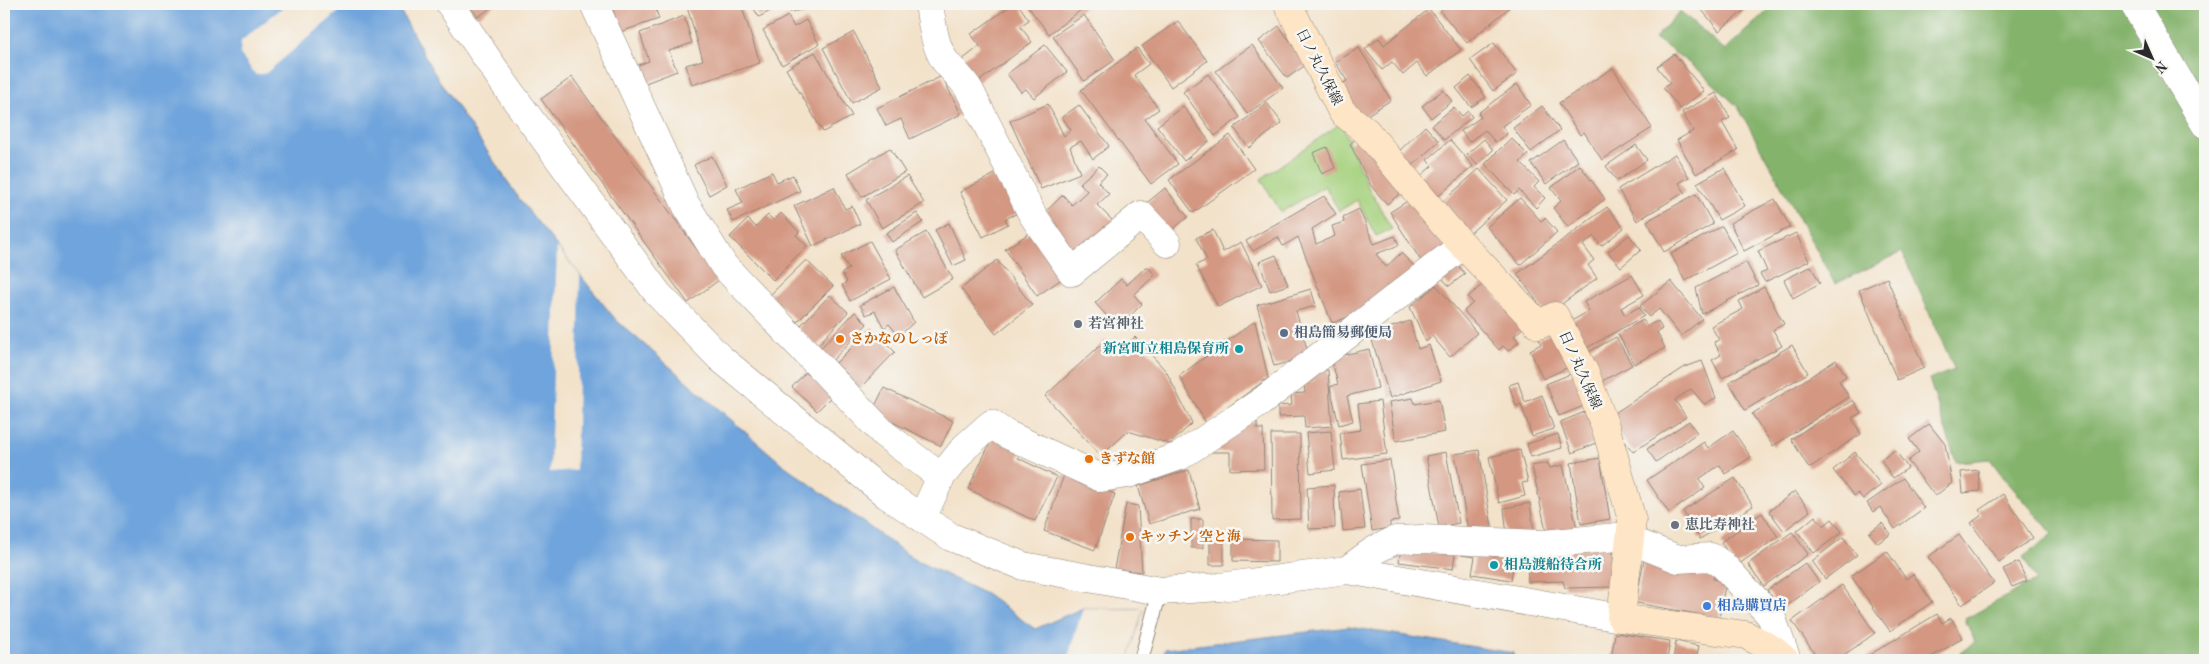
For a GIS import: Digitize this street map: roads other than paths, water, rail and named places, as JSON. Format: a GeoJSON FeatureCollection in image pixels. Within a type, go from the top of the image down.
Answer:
{"type":"FeatureCollection","features":[{"type":"Feature","properties":{"kind":"main road","name":"日ノ丸久保線"},"geometry":{"type":"LineString","coordinates":[[1288,4],[1342,112],[1366,131],[1463,246],[1539,325],[1555,316],[1585,373],[1606,432],[1632,520],[1621,618]]}},
{"type":"Feature","properties":{"kind":"main road"},"geometry":{"type":"LineString","coordinates":[[1621,618],[1746,635],[1772,649],[1786,660]]}},
{"type":"Feature","properties":{"kind":"street"},"geometry":{"type":"LineString","coordinates":[[450,4],[510,92],[658,294],[720,358],[886,495],[951,536],[1023,566],[1160,591],[1220,587],[1347,570],[1621,618]]}},
{"type":"Feature","properties":{"kind":"street"},"geometry":{"type":"LineString","coordinates":[[594,4],[686,205],[724,266],[878,428],[941,477]]}},
{"type":"Feature","properties":{"kind":"street"},"geometry":{"type":"LineString","coordinates":[[929,4],[936,42],[944,60],[963,80],[970,91],[1032,214],[1072,272],[1140,215],[1167,243]]}},
{"type":"Feature","properties":{"kind":"street"},"geometry":{"type":"LineString","coordinates":[[2134,4],[2205,124]]}},
{"type":"Feature","properties":{"kind":"street"},"geometry":{"type":"LineString","coordinates":[[922,518],[941,477],[965,447],[991,424],[1006,434],[1101,478],[1128,474],[1180,456],[1261,402],[1463,246]]}},
{"type":"Feature","properties":{"kind":"street"},"geometry":{"type":"LineString","coordinates":[[1347,570],[1373,551],[1395,540],[1422,538],[1514,544],[1617,537],[1630,540],[1678,559],[1711,557],[1723,565],[1771,616],[1786,660]]}},
{"type":"Feature","properties":{"kind":"lane"},"geometry":{"type":"LineString","coordinates":[[1141,660],[1160,591]]}},
{"type":"Feature","properties":{"kind":"water"},"geometry":{"type":"Polygon","coordinates":[[[4,4],[400,4],[400,10],[433,71],[520,200],[616,320],[781,463],[915,560],[986,594],[1035,629],[1083,608],[1143,609],[1128,660],[4,660],[4,4]]]}},
{"type":"Feature","properties":{"kind":"water"},"geometry":{"type":"Polygon","coordinates":[[[1349,627],[1513,653],[1514,660],[1161,660],[1165,649],[1349,627]]]}},
{"type":"Feature","properties":{"kind":"place","name":"若宮神社"},"geometry":{"type":"Point","coordinates":[1078,324]}},
{"type":"Feature","properties":{"kind":"place","name":"相島簡易郵便局"},"geometry":{"type":"Point","coordinates":[1284,333]}},
{"type":"Feature","properties":{"kind":"place","name":"さかなのしっぽ"},"geometry":{"type":"Point","coordinates":[840,339]}},
{"type":"Feature","properties":{"kind":"place","name":"新宮町立相島保育所"},"geometry":{"type":"Point","coordinates":[1239,349]}},
{"type":"Feature","properties":{"kind":"place","name":"きずな館"},"geometry":{"type":"Point","coordinates":[1089,459]}},
{"type":"Feature","properties":{"kind":"place","name":"恵比寿神社"},"geometry":{"type":"Point","coordinates":[1675,525]}},
{"type":"Feature","properties":{"kind":"place","name":"キッチン 空と海"},"geometry":{"type":"Point","coordinates":[1130,537]}},
{"type":"Feature","properties":{"kind":"place","name":"相島渡船待合所"},"geometry":{"type":"Point","coordinates":[1494,565]}},
{"type":"Feature","properties":{"kind":"place","name":"相島購買店"},"geometry":{"type":"Point","coordinates":[1707,606]}}]}
